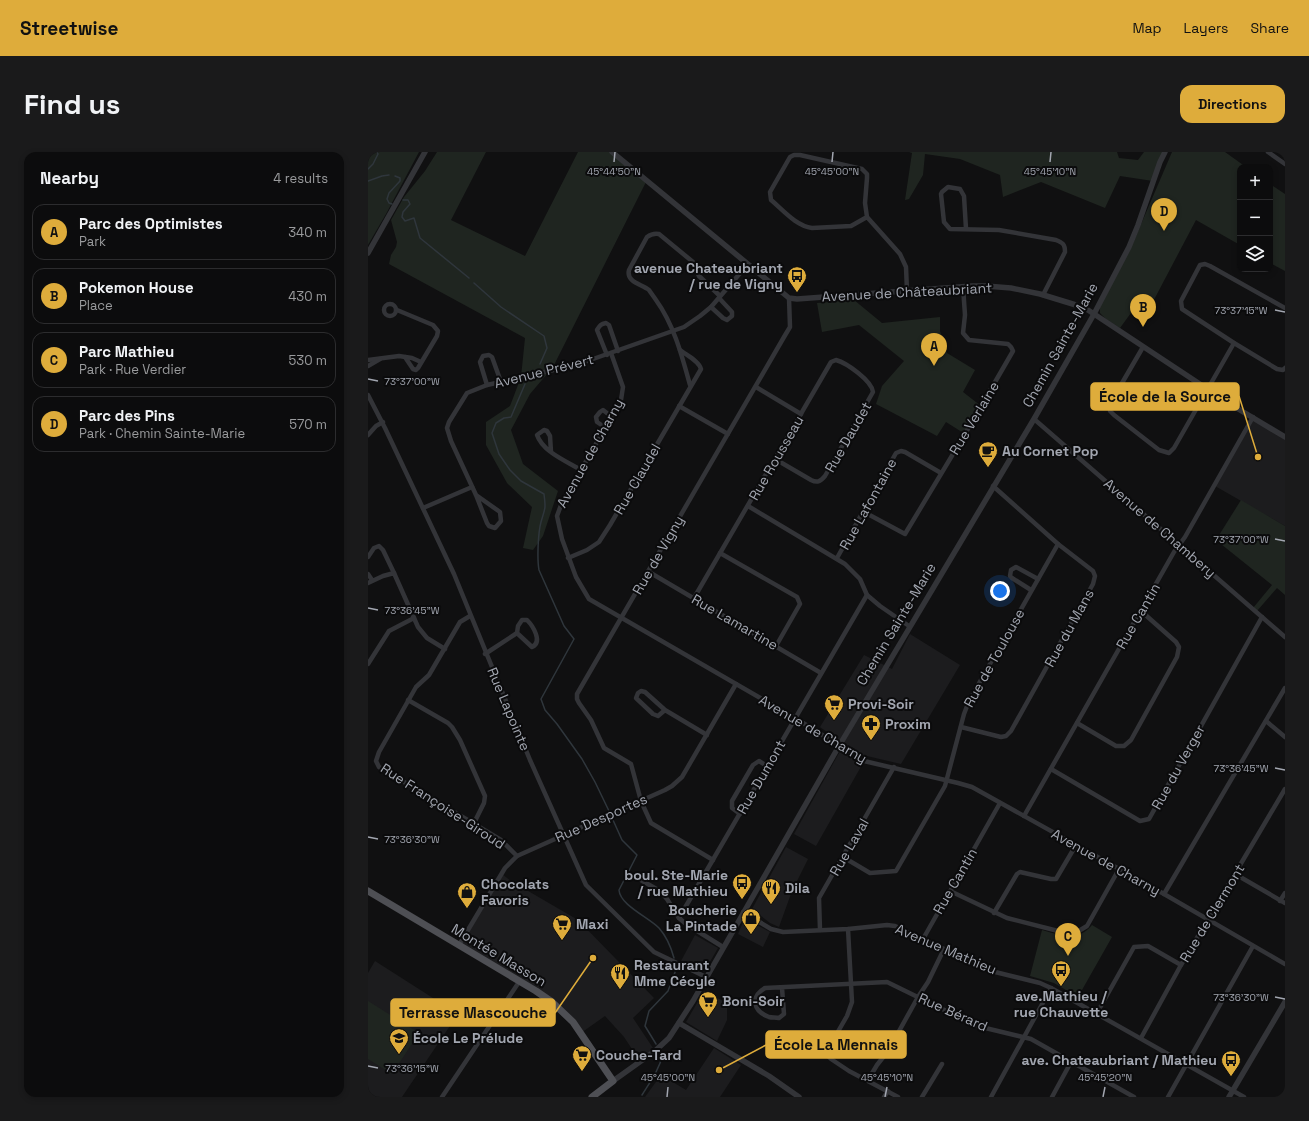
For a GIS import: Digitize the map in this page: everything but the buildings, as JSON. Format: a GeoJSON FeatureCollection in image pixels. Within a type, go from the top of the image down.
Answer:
{"type":"FeatureCollection","features":[{"type":"Feature","properties":{"kind":"main road","name":"Montée Masson"},"geometry":{"type":"LineString","coordinates":[[368,891],[552,1002],[566,1015],[578,1030],[612,1081]]}},
{"type":"Feature","properties":{"kind":"main road","name":"Chemin Sainte-Marie"},"geometry":{"type":"LineString","coordinates":[[592,1097],[612,1081]]}},
{"type":"Feature","properties":{"kind":"street"},"geometry":{"type":"LineString","coordinates":[[368,253],[425,152]]}},
{"type":"Feature","properties":{"kind":"street"},"geometry":{"type":"LineString","coordinates":[[612,152],[790,298]]}},
{"type":"Feature","properties":{"kind":"street","name":"Chemin Sainte-Marie"},"geometry":{"type":"LineString","coordinates":[[612,1081],[662,1045],[669,1038],[679,1023],[909,626],[1034,419],[1094,314],[1129,247],[1165,152]]}},
{"type":"Feature","properties":{"kind":"street"},"geometry":{"type":"LineString","coordinates":[[1268,152],[1285,164]]}},
{"type":"Feature","properties":{"kind":"street"},"geometry":{"type":"LineString","coordinates":[[867,217],[851,226],[807,228],[801,225],[771,200],[770,192],[790,157],[794,155],[800,155],[862,169],[867,174],[865,203],[867,217],[900,254],[906,267],[907,291]]}},
{"type":"Feature","properties":{"kind":"street"},"geometry":{"type":"LineString","coordinates":[[966,229],[964,196],[960,189],[948,187],[941,194],[944,222],[950,229],[999,230],[1056,240],[1063,243],[1065,246],[1065,252],[1043,295]]}},
{"type":"Feature","properties":{"kind":"street"},"geometry":{"type":"LineString","coordinates":[[690,386],[673,331],[657,301],[650,292],[633,281],[628,274],[647,237],[654,234],[659,234],[693,262],[700,276],[732,312],[732,316],[727,320],[711,306]]}},
{"type":"Feature","properties":{"kind":"street","name":"Avenue Prévert"},"geometry":{"type":"LineString","coordinates":[[472,486],[451,441],[447,428],[466,393],[488,385],[576,365],[684,327],[711,306],[748,264]]}},
{"type":"Feature","properties":{"kind":"street"},"geometry":{"type":"LineString","coordinates":[[1285,308],[1205,264],[1200,265],[1181,301],[1182,309],[1234,343],[1277,368],[1283,370],[1285,368]]}},
{"type":"Feature","properties":{"kind":"street","name":"Avenue de Châteaubriant"},"geometry":{"type":"LineString","coordinates":[[790,298],[986,286],[1012,288],[1043,295],[1076,305],[1094,314],[1207,389],[1285,436]]}},
{"type":"Feature","properties":{"kind":"street","name":"Rue Verlaine"},"geometry":{"type":"LineString","coordinates":[[864,512],[905,534],[1013,351],[1008,344],[969,340],[965,338],[963,333],[965,315],[963,287]]}},
{"type":"Feature","properties":{"kind":"street","name":"Rue de Vigny"},"geometry":{"type":"LineString","coordinates":[[641,801],[631,764],[604,748],[591,720],[577,699],[577,694],[790,327],[790,298]]}},
{"type":"Feature","properties":{"kind":"street"},"geometry":{"type":"LineString","coordinates":[[397,310],[403,311],[433,326],[438,331],[437,336],[416,370],[405,356]]}},
{"type":"Feature","properties":{"kind":"street","name":"Avenue de Charny"},"geometry":{"type":"LineString","coordinates":[[618,351],[609,325],[603,323],[600,325],[598,330],[623,387],[622,400],[561,505],[557,516],[568,558],[576,577],[590,599],[796,718],[864,761],[972,787],[1164,894],[1285,964]]}},
{"type":"Feature","properties":{"kind":"street"},"geometry":{"type":"LineString","coordinates":[[1143,347],[1111,402],[1110,411],[1159,450],[1169,453],[1174,448],[1234,343]]}},
{"type":"Feature","properties":{"kind":"street","name":"Rue Claudel"},"geometry":{"type":"LineString","coordinates":[[568,558],[587,550],[599,542],[700,369],[700,366],[680,350]]}},
{"type":"Feature","properties":{"kind":"street"},"geometry":{"type":"LineString","coordinates":[[488,385],[480,362],[483,356],[489,355],[492,357],[501,382]]}},
{"type":"Feature","properties":{"kind":"street"},"geometry":{"type":"LineString","coordinates":[[368,360],[405,356],[421,362]]}},
{"type":"Feature","properties":{"kind":"street"},"geometry":{"type":"LineString","coordinates":[[368,366],[380,359]]}},
{"type":"Feature","properties":{"kind":"street","name":"Rue Rousseau"},"geometry":{"type":"LineString","coordinates":[[694,598],[831,362],[836,360],[843,362],[867,381],[872,387]]}},
{"type":"Feature","properties":{"kind":"street"},"geometry":{"type":"LineString","coordinates":[[756,387],[801,414]]}},
{"type":"Feature","properties":{"kind":"street","name":"Rue Daudet"},"geometry":{"type":"LineString","coordinates":[[774,459],[811,480],[816,482],[821,480],[825,476],[873,392],[872,387]]}},
{"type":"Feature","properties":{"kind":"street","name":"Rue Lapointe"},"geometry":{"type":"LineString","coordinates":[[368,395],[383,422],[454,574],[485,654],[530,760],[586,885],[654,952],[706,977]]}},
{"type":"Feature","properties":{"kind":"street"},"geometry":{"type":"LineString","coordinates":[[679,406],[728,434]]}},
{"type":"Feature","properties":{"kind":"street"},"geometry":{"type":"LineString","coordinates":[[606,428],[597,422],[596,417],[603,410],[612,417]]}},
{"type":"Feature","properties":{"kind":"street","name":"Rue Cantin"},"geometry":{"type":"LineString","coordinates":[[1024,816],[1253,417]]}},
{"type":"Feature","properties":{"kind":"street","name":"Avenue de Chambery"},"geometry":{"type":"LineString","coordinates":[[1034,419],[1285,637]]}},
{"type":"Feature","properties":{"kind":"street"},"geometry":{"type":"LineString","coordinates":[[368,435],[376,426],[383,422]]}},
{"type":"Feature","properties":{"kind":"street","name":"Rue Lafontaine"},"geometry":{"type":"LineString","coordinates":[[837,558],[896,453],[900,451],[905,452],[941,473]]}},
{"type":"Feature","properties":{"kind":"street"},"geometry":{"type":"LineString","coordinates":[[551,452],[581,470]]}},
{"type":"Feature","properties":{"kind":"street"},"geometry":{"type":"LineString","coordinates":[[423,508],[472,486],[487,523],[489,526],[494,528],[501,521],[500,512],[476,495]]}},
{"type":"Feature","properties":{"kind":"street","name":"Rue du Mans"},"geometry":{"type":"LineString","coordinates":[[961,727],[1001,736],[1006,736],[1011,731],[1093,584],[1095,576],[1093,571],[1058,544],[993,486]]}},
{"type":"Feature","properties":{"kind":"street"},"geometry":{"type":"LineString","coordinates":[[748,506],[837,558],[860,579],[867,595],[909,626]]}},
{"type":"Feature","properties":{"kind":"street","name":"Rue de Toulouse"},"geometry":{"type":"LineString","coordinates":[[843,857],[870,873],[896,871],[945,786],[964,714],[969,701],[1058,544]]}},
{"type":"Feature","properties":{"kind":"street"},"geometry":{"type":"LineString","coordinates":[[368,557],[374,548],[379,546],[383,550],[418,628],[427,638],[445,649]]}},
{"type":"Feature","properties":{"kind":"street"},"geometry":{"type":"LineString","coordinates":[[720,553],[799,599],[800,604],[776,646]]}},
{"type":"Feature","properties":{"kind":"street"},"geometry":{"type":"LineString","coordinates":[[1031,590],[1010,576],[1011,570],[1016,567],[1038,579]]}},
{"type":"Feature","properties":{"kind":"street","name":"Rue Lamartine"},"geometry":{"type":"LineString","coordinates":[[649,572],[821,673]]}},
{"type":"Feature","properties":{"kind":"street"},"geometry":{"type":"LineString","coordinates":[[368,574],[370,582],[394,573]]}},
{"type":"Feature","properties":{"kind":"street","name":"Rue Dumont"},"geometry":{"type":"LineString","coordinates":[[679,918],[867,595]]}},
{"type":"Feature","properties":{"kind":"street"},"geometry":{"type":"LineString","coordinates":[[1077,723],[1116,746],[1124,746],[1131,740],[1177,657],[1180,647],[1141,610]]}},
{"type":"Feature","properties":{"kind":"street","name":"Rue Françoise-Giroud"},"geometry":{"type":"LineString","coordinates":[[470,616],[460,622],[429,675],[416,687],[378,752],[376,761],[379,767],[500,840],[517,856]]}},
{"type":"Feature","properties":{"kind":"street","name":"Rue du Verger"},"geometry":{"type":"LineString","coordinates":[[1050,769],[1140,821],[1149,819],[1262,617]]}},
{"type":"Feature","properties":{"kind":"street"},"geometry":{"type":"LineString","coordinates":[[368,664],[378,646],[389,631],[414,618]]}},
{"type":"Feature","properties":{"kind":"street"},"geometry":{"type":"LineString","coordinates":[[485,654],[517,633],[518,626],[522,620],[527,620],[531,624],[537,637],[537,642],[532,647],[517,633]]}},
{"type":"Feature","properties":{"kind":"street","name":"Rue Desportes"},"geometry":{"type":"LineString","coordinates":[[459,945],[505,868],[517,856],[665,790],[678,781],[682,777],[736,684]]}},
{"type":"Feature","properties":{"kind":"street"},"geometry":{"type":"LineString","coordinates":[[1164,894],[1285,688]]}},
{"type":"Feature","properties":{"kind":"street"},"geometry":{"type":"LineString","coordinates":[[665,710],[658,716],[653,714],[636,698],[638,693],[641,691],[645,692],[665,710],[707,735]]}},
{"type":"Feature","properties":{"kind":"street"},"geometry":{"type":"LineString","coordinates":[[408,700],[448,723],[460,740],[485,796],[484,803],[474,823]]}},
{"type":"Feature","properties":{"kind":"street"},"geometry":{"type":"LineString","coordinates":[[1266,721],[1285,737]]}},
{"type":"Feature","properties":{"kind":"street"},"geometry":{"type":"LineString","coordinates":[[740,814],[732,808],[732,801],[753,765],[759,761],[767,766]]}},
{"type":"Feature","properties":{"kind":"street","name":"Rue Laval"},"geometry":{"type":"LineString","coordinates":[[820,930],[820,898],[894,767]]}},
{"type":"Feature","properties":{"kind":"street","name":"Rue de Clermont"},"geometry":{"type":"LineString","coordinates":[[1141,1038],[1181,965],[1285,788]]}},
{"type":"Feature","properties":{"kind":"street"},"geometry":{"type":"LineString","coordinates":[[641,801],[650,823],[713,860]]}},
{"type":"Feature","properties":{"kind":"street","name":"Rue Cantin"},"geometry":{"type":"LineString","coordinates":[[923,938],[1000,803]]}},
{"type":"Feature","properties":{"kind":"street"},"geometry":{"type":"LineString","coordinates":[[994,913],[1017,874],[1020,872],[1051,880],[1056,879],[1076,845]]}},
{"type":"Feature","properties":{"kind":"street"},"geometry":{"type":"LineString","coordinates":[[950,891],[1007,918],[1066,933],[1077,932],[1088,926],[1119,869]]}},
{"type":"Feature","properties":{"kind":"street"},"geometry":{"type":"LineString","coordinates":[[1235,874],[1285,903]]}},
{"type":"Feature","properties":{"kind":"street"},"geometry":{"type":"LineString","coordinates":[[632,875],[660,891],[679,918],[686,924],[723,947]]}},
{"type":"Feature","properties":{"kind":"street"},"geometry":{"type":"LineString","coordinates":[[1280,901],[1285,893]]}},
{"type":"Feature","properties":{"kind":"street","name":"Avenue Mathieu"},"geometry":{"type":"LineString","coordinates":[[743,912],[771,929],[783,932],[848,929],[891,925],[923,938],[991,971],[1040,983],[1051,988],[1244,1097]]}},
{"type":"Feature","properties":{"kind":"street"},"geometry":{"type":"LineString","coordinates":[[848,929],[852,1002],[847,1016],[828,1049],[827,1055],[831,1060],[849,1071],[898,1097]]}},
{"type":"Feature","properties":{"kind":"street"},"geometry":{"type":"LineString","coordinates":[[1097,1013],[1134,947],[1148,946],[1181,965]]}},
{"type":"Feature","properties":{"kind":"street"},"geometry":{"type":"LineString","coordinates":[[1168,1097],[1253,946]]}},
{"type":"Feature","properties":{"kind":"street"},"geometry":{"type":"LineString","coordinates":[[868,1080],[888,1051],[928,982],[944,949]]}},
{"type":"Feature","properties":{"kind":"street"},"geometry":{"type":"LineString","coordinates":[[442,1097],[519,982]]}},
{"type":"Feature","properties":{"kind":"street","name":"Rue Bérard"},"geometry":{"type":"LineString","coordinates":[[782,988],[784,1014],[779,1018],[769,1016],[756,1006],[755,999],[759,992],[765,988],[887,982],[977,1026],[1025,1037],[1134,1097]]}},
{"type":"Feature","properties":{"kind":"street"},"geometry":{"type":"LineString","coordinates":[[990,1097],[1025,1037],[1051,988]]}},
{"type":"Feature","properties":{"kind":"street"},"geometry":{"type":"LineString","coordinates":[[1229,1097],[1285,1002]]}},
{"type":"Feature","properties":{"kind":"street"},"geometry":{"type":"LineString","coordinates":[[679,1023],[769,1076],[799,1097]]}},
{"type":"Feature","properties":{"kind":"street"},"geometry":{"type":"LineString","coordinates":[[1052,1097],[1071,1062]]}},
{"type":"Feature","properties":{"kind":"street"},"geometry":{"type":"LineString","coordinates":[[922,1097],[942,1064]]}},
{"type":"Feature","properties":{"kind":"street"},"geometry":{"type":"LineString","coordinates":[[884,1097],[888,1091]]}},
{"type":"Feature","properties":{"kind":"shaded area"},"geometry":{"type":"Polygon","coordinates":[[[368,152],[419,152],[368,245],[368,152]]]}},
{"type":"Feature","properties":{"kind":"shaded area"},"geometry":{"type":"Polygon","coordinates":[[[437,152],[486,152],[451,220],[525,256],[578,152],[612,152],[647,180],[553,367],[530,394],[511,430],[523,464],[558,491],[543,536],[533,550],[523,548],[532,507],[507,483],[486,445],[486,422],[510,406],[521,377],[525,338],[389,264],[397,242],[391,220],[404,197],[425,171],[437,152]]]}},
{"type":"Feature","properties":{"kind":"shaded area"},"geometry":{"type":"Polygon","coordinates":[[[909,152],[1117,152],[1119,158],[1138,160],[1144,152],[1164,152],[1153,181],[1120,176],[1105,208],[1041,182],[1003,197],[1000,175],[960,159],[925,154],[923,175],[909,199],[905,200],[912,153],[909,152]]]}},
{"type":"Feature","properties":{"kind":"shaded area"},"geometry":{"type":"Polygon","coordinates":[[[1172,152],[1225,152],[1242,164],[1237,164],[1237,243],[1196,220],[1147,313],[1136,306],[1120,328],[1100,313],[1100,307],[1133,243],[1172,152]]]}},
{"type":"Feature","properties":{"kind":"shaded area"},"geometry":{"type":"Polygon","coordinates":[[[1273,186],[1285,194],[1285,271],[1273,265],[1273,186]]]}},
{"type":"Feature","properties":{"kind":"shaded area"},"geometry":{"type":"Polygon","coordinates":[[[854,300],[882,323],[940,317],[940,331],[947,353],[975,370],[963,392],[981,406],[965,434],[946,422],[937,436],[876,404],[882,386],[904,361],[859,325],[822,332],[817,303],[854,300]]]}},
{"type":"Feature","properties":{"kind":"shaded area"},"geometry":{"type":"Polygon","coordinates":[[[1253,417],[1285,436],[1285,526],[1215,486],[1253,417]]]}},
{"type":"Feature","properties":{"kind":"shaded area"},"geometry":{"type":"Polygon","coordinates":[[[1241,500],[1285,526],[1285,595],[1277,588],[1257,611],[1253,608],[1272,585],[1216,540],[1241,500]]]}},
{"type":"Feature","properties":{"kind":"shaded area"},"geometry":{"type":"Polygon","coordinates":[[[910,634],[960,665],[901,764],[867,756],[816,846],[794,834],[844,744],[820,727],[864,655],[892,669],[910,634]]]}},
{"type":"Feature","properties":{"kind":"shaded area"},"geometry":{"type":"Polygon","coordinates":[[[786,847],[808,859],[792,891],[779,927],[770,923],[752,909],[786,847]]]}},
{"type":"Feature","properties":{"kind":"shaded area"},"geometry":{"type":"Polygon","coordinates":[[[502,874],[511,881],[578,920],[654,998],[633,1018],[655,1051],[640,1061],[624,1037],[605,1016],[581,1033],[567,1015],[460,946],[502,874]]]}},
{"type":"Feature","properties":{"kind":"shaded area"},"geometry":{"type":"Polygon","coordinates":[[[744,920],[770,932],[763,947],[738,934],[744,920]]]}},
{"type":"Feature","properties":{"kind":"shaded area"},"geometry":{"type":"Polygon","coordinates":[[[1092,925],[1112,937],[1078,997],[1054,983],[1030,976],[1042,930],[1068,936],[1081,934],[1092,925]]]}},
{"type":"Feature","properties":{"kind":"shaded area"},"geometry":{"type":"Polygon","coordinates":[[[695,935],[718,948],[704,972],[681,961],[695,935]]]}},
{"type":"Feature","properties":{"kind":"shaded area","name":"École Le Prélude"},"geometry":{"type":"Polygon","coordinates":[[[375,961],[458,1014],[402,1097],[368,1097],[368,973],[375,961]]]}},
{"type":"Feature","properties":{"kind":"shaded area"},"geometry":{"type":"Polygon","coordinates":[[[704,991],[727,1003],[727,1020],[717,1041],[686,1022],[704,991]]]}},
{"type":"Feature","properties":{"kind":"shaded area"},"geometry":{"type":"Polygon","coordinates":[[[368,1001],[419,1033],[392,1074],[368,1059],[368,1001]]]}},
{"type":"Feature","properties":{"kind":"shaded area"},"geometry":{"type":"Polygon","coordinates":[[[714,1048],[741,1065],[720,1097],[645,1097],[661,1075],[686,1090],[714,1048]]]}},
{"type":"Feature","properties":{"kind":"waterway"},"geometry":{"type":"LineString","coordinates":[[368,169],[373,164],[378,154],[377,152]]}},
{"type":"Feature","properties":{"kind":"waterway"},"geometry":{"type":"LineString","coordinates":[[368,181],[389,175]]}},
{"type":"Feature","properties":{"kind":"waterway"},"geometry":{"type":"LineString","coordinates":[[392,204],[389,203],[387,199],[389,193],[400,181],[400,178],[395,176]]}},
{"type":"Feature","properties":{"kind":"waterway"},"geometry":{"type":"LineString","coordinates":[[403,200],[408,200],[410,204],[403,212],[402,217],[405,221],[414,218],[420,238],[469,278]]}},
{"type":"Feature","properties":{"kind":"waterway"},"geometry":{"type":"LineString","coordinates":[[474,283],[501,307],[544,336],[547,348],[540,364]]}},
{"type":"Feature","properties":{"kind":"waterway"},"geometry":{"type":"LineString","coordinates":[[525,384],[511,417],[504,418],[496,423],[492,433],[499,454],[510,470],[521,481],[544,494],[545,509],[540,527],[539,539],[539,570],[564,626],[574,639],[541,699],[545,710],[582,759],[609,811]]}},
{"type":"Feature","properties":{"kind":"waterway"},"geometry":{"type":"LineString","coordinates":[[613,820],[622,840],[637,855],[619,890],[621,895],[629,906],[659,928],[668,942],[674,958]]}},
{"type":"Feature","properties":{"kind":"waterway"},"geometry":{"type":"LineString","coordinates":[[656,1044],[645,1026],[649,1011],[668,991],[677,967]]}},
{"type":"Feature","properties":{"kind":"waterway"},"geometry":{"type":"LineString","coordinates":[[642,1095],[659,1065],[663,1054],[661,1051]]}},
{"type":"Feature","properties":{"kind":"place","name":"Parc des Pins"},"geometry":{"type":"Point","coordinates":[1164,231]}},
{"type":"Feature","properties":{"kind":"place","name":"avenue Chateaubriant / rue de Vigny"},"geometry":{"type":"Point","coordinates":[797,293]}},
{"type":"Feature","properties":{"kind":"place","name":"Pokemon House"},"geometry":{"type":"Point","coordinates":[1143,327]}},
{"type":"Feature","properties":{"kind":"place","name":"Parc des Optimistes"},"geometry":{"type":"Point","coordinates":[934,366]}},
{"type":"Feature","properties":{"kind":"place","name":"École de la Source"},"geometry":{"type":"Point","coordinates":[1258,457]}},
{"type":"Feature","properties":{"kind":"place","name":"Au Cornet Pop"},"geometry":{"type":"Point","coordinates":[988,468]}},
{"type":"Feature","properties":{"kind":"place","name":"Provi-Soir"},"geometry":{"type":"Point","coordinates":[834,721]}},
{"type":"Feature","properties":{"kind":"place","name":"Proxim"},"geometry":{"type":"Point","coordinates":[871,741]}},
{"type":"Feature","properties":{"kind":"place","name":"boul. Ste-Marie / rue Mathieu"},"geometry":{"type":"Point","coordinates":[742,900]}},
{"type":"Feature","properties":{"kind":"place","name":"Dila"},"geometry":{"type":"Point","coordinates":[771,905]}},
{"type":"Feature","properties":{"kind":"place","name":"Chocolats Favoris"},"geometry":{"type":"Point","coordinates":[467,909]}},
{"type":"Feature","properties":{"kind":"place","name":"Boucherie La Pintade"},"geometry":{"type":"Point","coordinates":[751,935]}},
{"type":"Feature","properties":{"kind":"place","name":"Maxi"},"geometry":{"type":"Point","coordinates":[562,941]}},
{"type":"Feature","properties":{"kind":"place","name":"Parc Mathieu"},"geometry":{"type":"Point","coordinates":[1068,956]}},
{"type":"Feature","properties":{"kind":"place","name":"Terrasse Mascouche"},"geometry":{"type":"Point","coordinates":[593,958]}},
{"type":"Feature","properties":{"kind":"place","name":"ave.Mathieu / rue Chauvette"},"geometry":{"type":"Point","coordinates":[1061,987]}},
{"type":"Feature","properties":{"kind":"place","name":"Restaurant Mme Cécyle"},"geometry":{"type":"Point","coordinates":[620,990]}},
{"type":"Feature","properties":{"kind":"place","name":"Boni-Soir"},"geometry":{"type":"Point","coordinates":[708,1018]}},
{"type":"Feature","properties":{"kind":"place","name":"École Le Prélude"},"geometry":{"type":"Point","coordinates":[399,1055]}},
{"type":"Feature","properties":{"kind":"place","name":"École La Mennais"},"geometry":{"type":"Point","coordinates":[719,1070]}},
{"type":"Feature","properties":{"kind":"place","name":"Couche-Tard"},"geometry":{"type":"Point","coordinates":[582,1072]}},
{"type":"Feature","properties":{"kind":"place","name":"ave. Chateaubriant / Mathieu"},"geometry":{"type":"Point","coordinates":[1231,1077]}}]}
